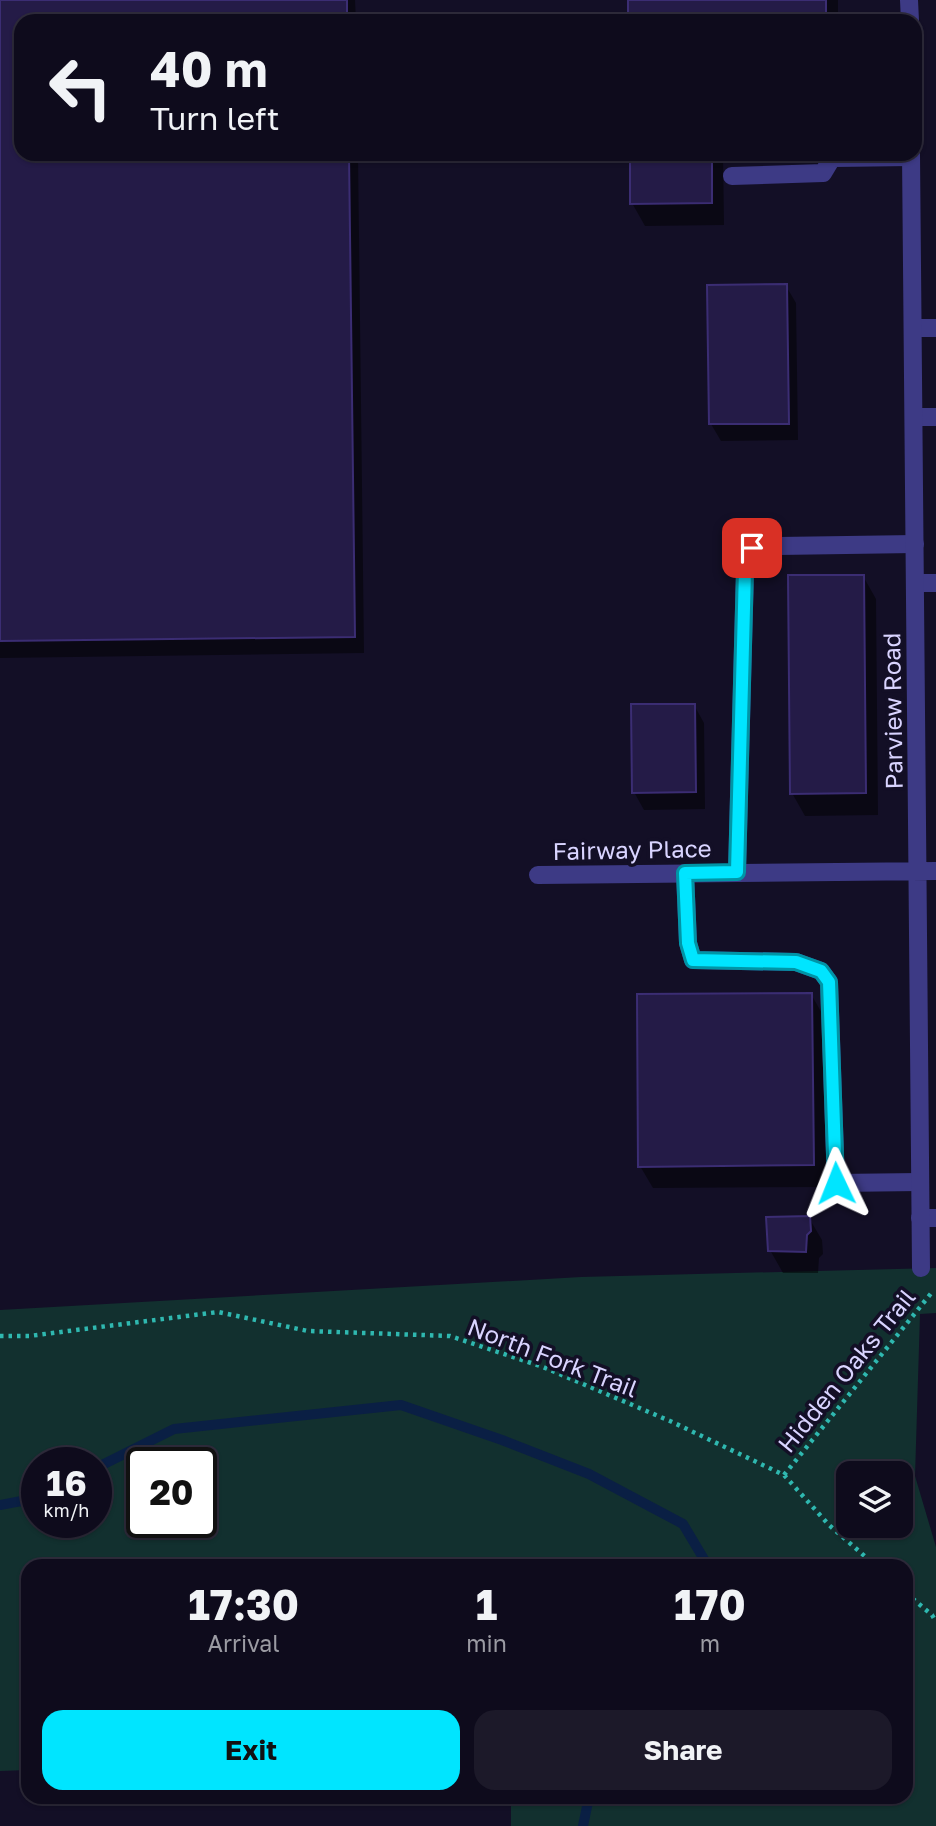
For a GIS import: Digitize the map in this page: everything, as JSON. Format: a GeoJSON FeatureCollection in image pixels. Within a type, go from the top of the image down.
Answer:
{"type":"FeatureCollection","features":[{"type":"Feature","properties":{"kind":"street"},"geometry":{"type":"LineString","coordinates":[[732,176],[822,173],[828,161]]}},
{"type":"Feature","properties":{"kind":"street","name":"Parview Road"},"geometry":{"type":"LineString","coordinates":[[911,161],[915,583],[927,871],[920,1182],[928,1218],[921,1268]]}},
{"type":"Feature","properties":{"kind":"street"},"geometry":{"type":"LineString","coordinates":[[913,328],[936,328]]}},
{"type":"Feature","properties":{"kind":"street"},"geometry":{"type":"LineString","coordinates":[[914,417],[936,417]]}},
{"type":"Feature","properties":{"kind":"street"},"geometry":{"type":"LineString","coordinates":[[737,872],[745,570],[752,548],[915,544]]}},
{"type":"Feature","properties":{"kind":"street"},"geometry":{"type":"LineString","coordinates":[[915,583],[936,583]]}},
{"type":"Feature","properties":{"kind":"street","name":"Fairway Place"},"geometry":{"type":"LineString","coordinates":[[538,875],[927,871]]}},
{"type":"Feature","properties":{"kind":"street"},"geometry":{"type":"LineString","coordinates":[[685,873],[688,943],[693,960],[796,962],[821,971],[829,982],[836,1183],[920,1182]]}},
{"type":"Feature","properties":{"kind":"path","name":"Hidden Oaks Trail"},"geometry":{"type":"LineString","coordinates":[[784,1475],[936,1287]]}},
{"type":"Feature","properties":{"kind":"path","name":"North Fork Trail"},"geometry":{"type":"LineString","coordinates":[[0,1336],[29,1336],[218,1312],[308,1331],[450,1336],[543,1367],[670,1421],[784,1475],[829,1525],[868,1559]]}},
{"type":"Feature","properties":{"kind":"path"},"geometry":{"type":"LineString","coordinates":[[913,1599],[932,1615],[936,1622]]}},
{"type":"Feature","properties":{"kind":"green space"},"geometry":{"type":"Polygon","coordinates":[[[936,1268],[936,1313],[920,1314],[915,1476],[936,1547],[936,1826],[511,1826],[511,1804],[913,1804],[913,1559],[21,1559],[21,1770],[0,1771],[0,1310],[581,1277],[936,1268]]]}},
{"type":"Feature","properties":{"kind":"building"},"geometry":{"type":"Polygon","coordinates":[[[0,0],[347,0],[347,14],[14,14],[14,161],[349,161],[355,637],[0,641],[0,0]]]}},
{"type":"Feature","properties":{"kind":"building"},"geometry":{"type":"Polygon","coordinates":[[[628,0],[826,0],[826,14],[628,14],[628,0]]]}},
{"type":"Feature","properties":{"kind":"building"},"geometry":{"type":"Polygon","coordinates":[[[630,161],[712,161],[712,203],[630,204],[630,161]]]}},
{"type":"Feature","properties":{"kind":"building"},"geometry":{"type":"Polygon","coordinates":[[[787,284],[789,424],[709,424],[707,285],[787,284]]]}},
{"type":"Feature","properties":{"kind":"building"},"geometry":{"type":"Polygon","coordinates":[[[788,575],[864,575],[866,793],[790,794],[788,575]]]}},
{"type":"Feature","properties":{"kind":"building"},"geometry":{"type":"Polygon","coordinates":[[[631,704],[695,704],[696,792],[632,793],[631,704]]]}},
{"type":"Feature","properties":{"kind":"building"},"geometry":{"type":"Polygon","coordinates":[[[812,993],[814,1165],[638,1167],[637,994],[812,993]]]}},
{"type":"Feature","properties":{"kind":"building"},"geometry":{"type":"Polygon","coordinates":[[[810,1216],[811,1231],[807,1235],[806,1252],[768,1251],[766,1217],[810,1216]]]}},
{"type":"Feature","properties":{"kind":"waterway"},"geometry":{"type":"LineString","coordinates":[[112,1460],[174,1429],[401,1405],[589,1474],[683,1524],[704,1559]]}},
{"type":"Feature","properties":{"kind":"waterway"},"geometry":{"type":"LineString","coordinates":[[0,1505],[21,1501]]}},
{"type":"Feature","properties":{"kind":"waterway"},"geometry":{"type":"LineString","coordinates":[[583,1826],[588,1804]]}},
{"type":"Feature","properties":{"kind":"route"},"geometry":{"type":"LineString","coordinates":[[752,548],[745,570],[737,872],[685,873],[688,943],[693,960],[796,962],[821,971],[829,982],[836,1183]]}}]}
